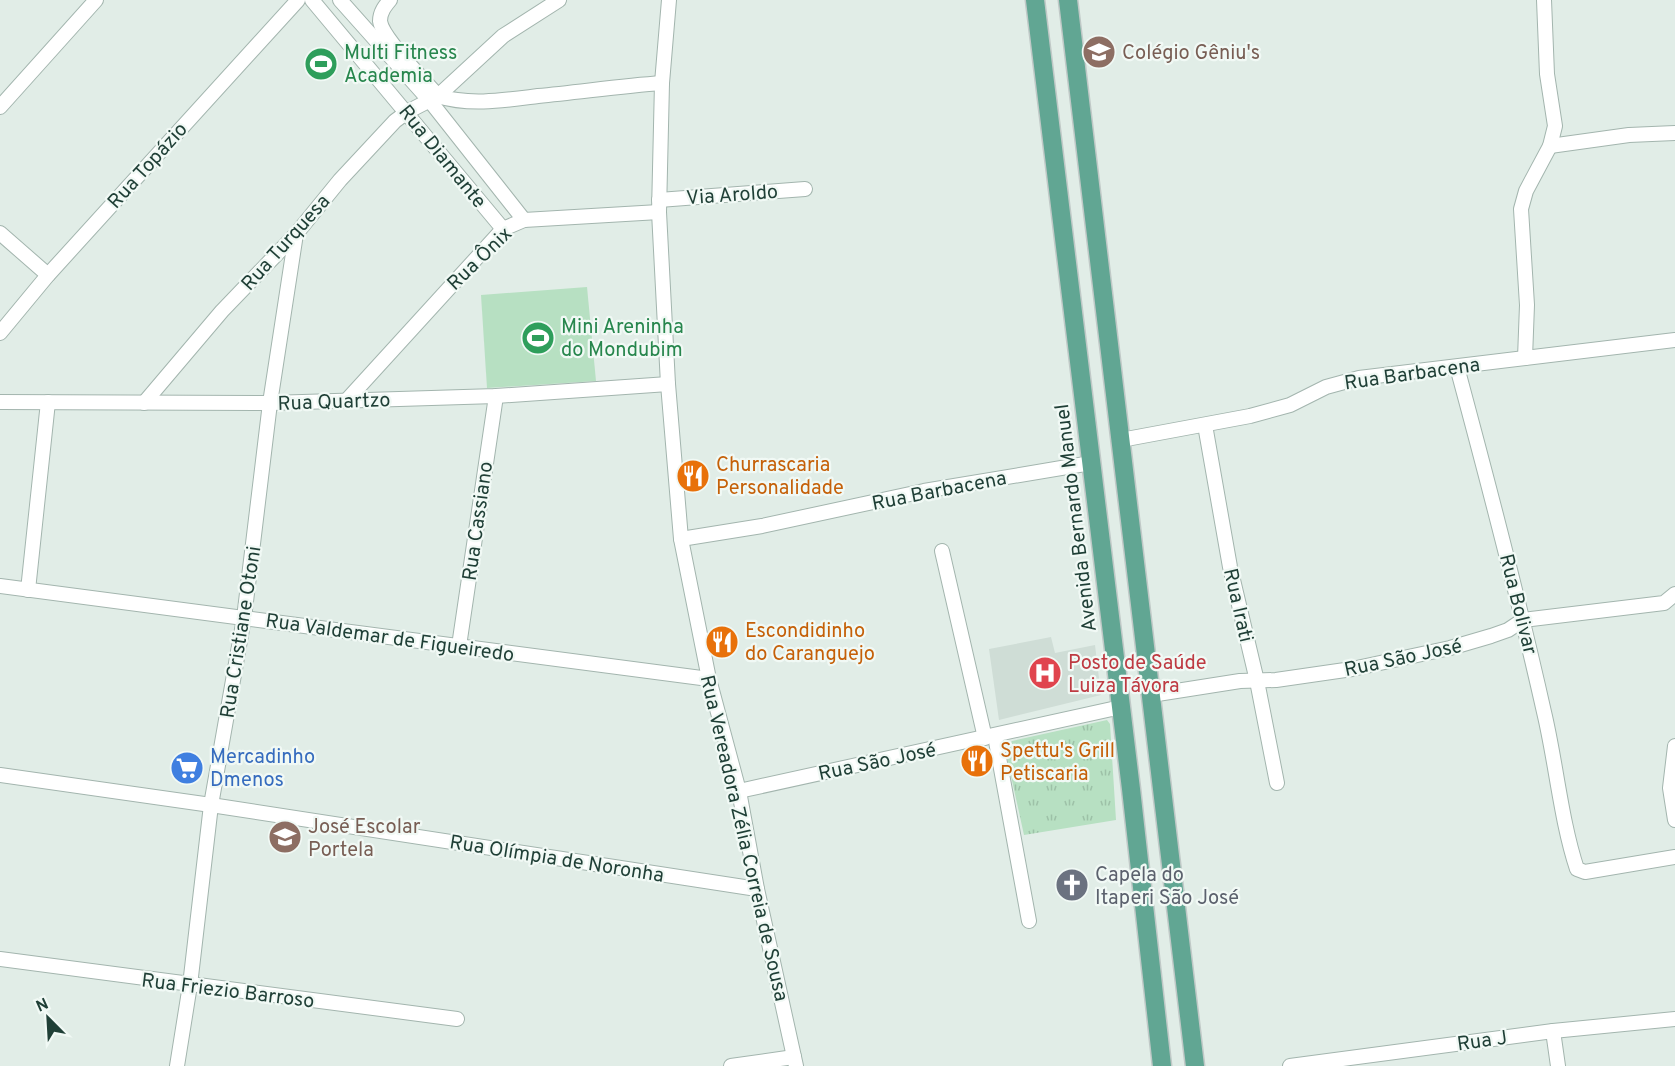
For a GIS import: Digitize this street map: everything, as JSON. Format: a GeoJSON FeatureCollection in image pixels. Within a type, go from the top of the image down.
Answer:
{"type":"FeatureCollection","features":[{"type":"Feature","properties":{"kind":"main road","name":"Avenida Bernardo Manuel"},"geometry":{"type":"LineString","coordinates":[[1035,0],[1144,899],[1162,1066]]}},
{"type":"Feature","properties":{"kind":"main road"},"geometry":{"type":"LineString","coordinates":[[1068,0],[1195,1066]]}},
{"type":"Feature","properties":{"kind":"main road"},"geometry":{"type":"LineString","coordinates":[[1049,110],[1081,110]]}},
{"type":"Feature","properties":{"kind":"main road"},"geometry":{"type":"LineString","coordinates":[[1052,145],[1085,143]]}},
{"type":"Feature","properties":{"kind":"main road"},"geometry":{"type":"LineString","coordinates":[[1139,866],[1172,863]]}},
{"type":"Feature","properties":{"kind":"main road"},"geometry":{"type":"LineString","coordinates":[[1144,899],[1176,894]]}},
{"type":"Feature","properties":{"kind":"street"},"geometry":{"type":"LineString","coordinates":[[0,107],[96,0]]}},
{"type":"Feature","properties":{"kind":"street","name":"Rua Topázio"},"geometry":{"type":"LineString","coordinates":[[0,333],[48,275],[298,0]]}},
{"type":"Feature","properties":{"kind":"street","name":"Rua Diamante"},"geometry":{"type":"LineString","coordinates":[[312,0],[503,229]]}},
{"type":"Feature","properties":{"kind":"street","name":"Rua Diamante"},"geometry":{"type":"LineString","coordinates":[[340,0],[434,99],[524,220]]}},
{"type":"Feature","properties":{"kind":"street"},"geometry":{"type":"LineString","coordinates":[[390,0],[382,10],[380,19],[384,33],[434,99],[457,102],[508,100],[662,83]]}},
{"type":"Feature","properties":{"kind":"street","name":"Rua Turquesa"},"geometry":{"type":"LineString","coordinates":[[144,403],[222,312],[296,234],[340,180],[395,121],[407,112],[434,99],[503,36],[559,0]]}},
{"type":"Feature","properties":{"kind":"street","name":"Rua Vereadora Zélia Correia de Sousa"},"geometry":{"type":"LineString","coordinates":[[669,0],[662,83],[659,206],[668,384],[681,539],[709,679],[739,791],[757,889],[795,1062]]}},
{"type":"Feature","properties":{"kind":"street"},"geometry":{"type":"LineString","coordinates":[[1525,358],[1527,305],[1521,209],[1526,191],[1550,146],[1555,126],[1547,74],[1544,0]]}},
{"type":"Feature","properties":{"kind":"street"},"geometry":{"type":"LineString","coordinates":[[1550,146],[1629,135],[1675,133]]}},
{"type":"Feature","properties":{"kind":"street","name":"Via Aroldo"},"geometry":{"type":"LineString","coordinates":[[659,206],[805,189]]}},
{"type":"Feature","properties":{"kind":"street","name":"Rua Ônix"},"geometry":{"type":"LineString","coordinates":[[347,400],[503,229],[524,220],[659,206]]}},
{"type":"Feature","properties":{"kind":"street"},"geometry":{"type":"LineString","coordinates":[[0,233],[48,275]]}},
{"type":"Feature","properties":{"kind":"street","name":"Rua Cristiane Otoni"},"geometry":{"type":"LineString","coordinates":[[177,1066],[190,985],[211,805],[244,618],[270,403],[296,234]]}},
{"type":"Feature","properties":{"kind":"street","name":"Rua Barbacena"},"geometry":{"type":"LineString","coordinates":[[1121,440],[1205,426],[1290,405],[1340,382],[1675,340]]}},
{"type":"Feature","properties":{"kind":"street","name":"Rua Bolivar"},"geometry":{"type":"LineString","coordinates":[[1457,367],[1523,620],[1577,869],[1585,872],[1675,857]]}},
{"type":"Feature","properties":{"kind":"street","name":"Rua Quartzo"},"geometry":{"type":"LineString","coordinates":[[0,402],[270,403],[496,396],[668,384]]}},
{"type":"Feature","properties":{"kind":"street","name":"Rua Cassiano"},"geometry":{"type":"LineString","coordinates":[[459,646],[496,396]]}},
{"type":"Feature","properties":{"kind":"street"},"geometry":{"type":"LineString","coordinates":[[28,590],[48,402]]}},
{"type":"Feature","properties":{"kind":"street","name":"Rua Irati"},"geometry":{"type":"LineString","coordinates":[[1205,426],[1230,567],[1257,681],[1277,783]]}},
{"type":"Feature","properties":{"kind":"street","name":"Rua Barbacena"},"geometry":{"type":"LineString","coordinates":[[681,539],[762,526],[924,491],[1091,463]]}},
{"type":"Feature","properties":{"kind":"street"},"geometry":{"type":"LineString","coordinates":[[942,551],[990,737],[1029,921]]}},
{"type":"Feature","properties":{"kind":"street","name":"Rua Valdemar de Figueiredo"},"geometry":{"type":"LineString","coordinates":[[0,586],[709,679]]}},
{"type":"Feature","properties":{"kind":"street","name":"Rua São José"},"geometry":{"type":"LineString","coordinates":[[1151,695],[1240,681],[1276,680],[1332,672],[1450,648],[1508,630],[1523,620],[1664,603],[1675,594]]}},
{"type":"Feature","properties":{"kind":"street","name":"Rua São José"},"geometry":{"type":"LineString","coordinates":[[739,791],[1121,707]]}},
{"type":"Feature","properties":{"kind":"street"},"geometry":{"type":"LineString","coordinates":[[1675,746],[1670,788],[1675,820]]}},
{"type":"Feature","properties":{"kind":"street","name":"Rua Olímpia de Noronha"},"geometry":{"type":"LineString","coordinates":[[0,775],[757,889]]}},
{"type":"Feature","properties":{"kind":"street","name":"Rua Friezio Barroso"},"geometry":{"type":"LineString","coordinates":[[0,959],[457,1019]]}},
{"type":"Feature","properties":{"kind":"street","name":"Rua J"},"geometry":{"type":"LineString","coordinates":[[1290,1066],[1554,1030],[1675,1019]]}},
{"type":"Feature","properties":{"kind":"street"},"geometry":{"type":"LineString","coordinates":[[1554,1030],[1558,1066]]}},
{"type":"Feature","properties":{"kind":"street"},"geometry":{"type":"LineString","coordinates":[[1404,1051],[1406,1066]]}},
{"type":"Feature","properties":{"kind":"street"},"geometry":{"type":"LineString","coordinates":[[731,1066],[795,1062]]}},
{"type":"Feature","properties":{"kind":"shaded area","name":"Posto de Saúde Luiza Távora"},"geometry":{"type":"Polygon","coordinates":[[[1051,637],[1055,653],[1095,645],[1101,695],[999,720],[989,649],[1051,637]]]}},
{"type":"Feature","properties":{"kind":"green space","name":"Mini Areninha do Mondubim"},"geometry":{"type":"Polygon","coordinates":[[[587,287],[596,381],[487,388],[481,295],[587,287]]]}},
{"type":"Feature","properties":{"kind":"green space"},"geometry":{"type":"Polygon","coordinates":[[[1107,720],[1110,724],[1116,820],[1024,835],[1006,753],[1007,746],[1012,741],[1107,720]]]}},
{"type":"Feature","properties":{"kind":"place","name":"Colégio Gêniu's"},"geometry":{"type":"Point","coordinates":[1099,52]}},
{"type":"Feature","properties":{"kind":"place","name":"Multi Fitness Academia"},"geometry":{"type":"Point","coordinates":[321,64]}},
{"type":"Feature","properties":{"kind":"place","name":"Mini Areninha do Mondubim"},"geometry":{"type":"Point","coordinates":[538,338]}},
{"type":"Feature","properties":{"kind":"place","name":"Churrascaria Personalidade"},"geometry":{"type":"Point","coordinates":[693,476]}},
{"type":"Feature","properties":{"kind":"place","name":"Escondidinho do Caranguejo"},"geometry":{"type":"Point","coordinates":[722,642]}},
{"type":"Feature","properties":{"kind":"place","name":"Posto de Saúde Luiza Távora"},"geometry":{"type":"Point","coordinates":[1045,673]}},
{"type":"Feature","properties":{"kind":"place","name":"Spettu's Grill Petiscaria"},"geometry":{"type":"Point","coordinates":[977,761]}},
{"type":"Feature","properties":{"kind":"place","name":"Mercadinho Dmenos"},"geometry":{"type":"Point","coordinates":[187,768]}},
{"type":"Feature","properties":{"kind":"place","name":"José Escolar Portela"},"geometry":{"type":"Point","coordinates":[285,837]}},
{"type":"Feature","properties":{"kind":"place","name":"Capela do Itaperi São José"},"geometry":{"type":"Point","coordinates":[1072,885]}}]}
